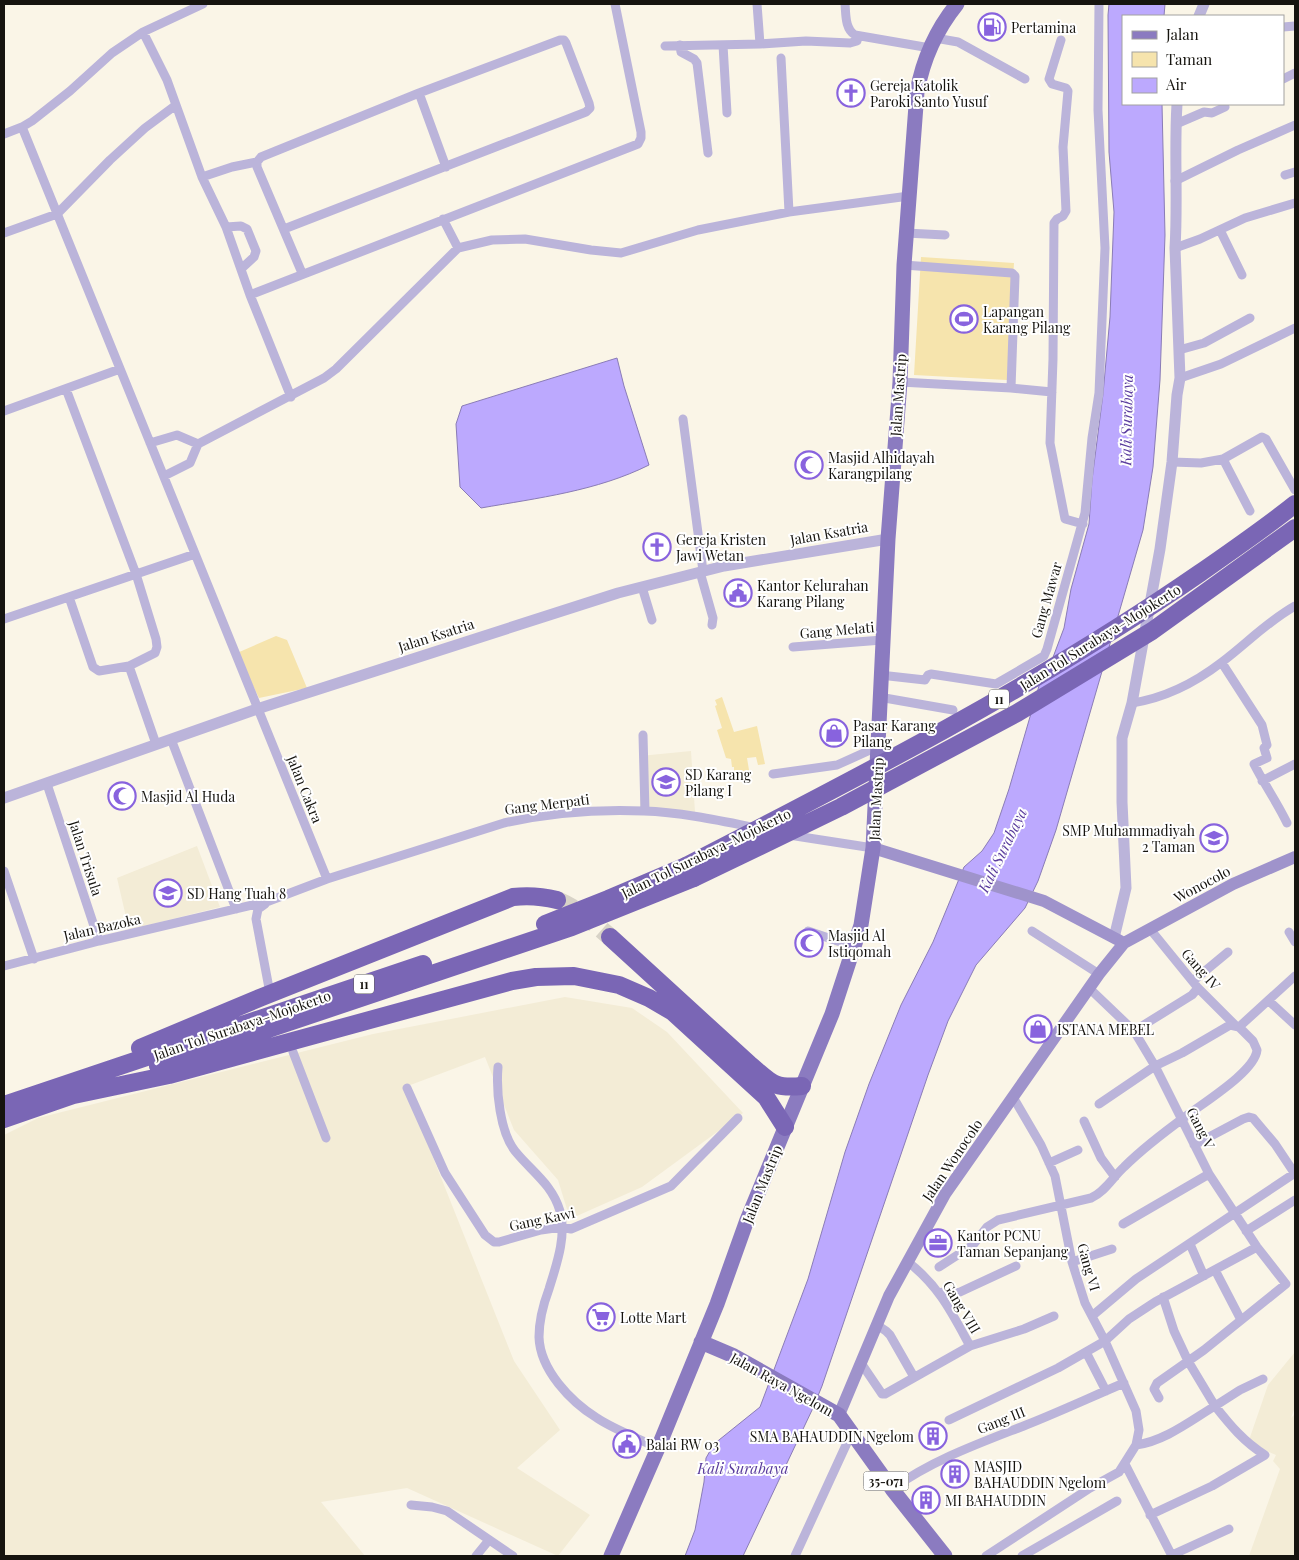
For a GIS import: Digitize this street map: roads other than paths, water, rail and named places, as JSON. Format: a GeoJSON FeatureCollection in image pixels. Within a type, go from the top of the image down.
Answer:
{"type":"FeatureCollection","features":[{"type":"Feature","properties":{"kind":"highway","name":"Jalan Tol Surabaya–Mojokerto"},"geometry":{"type":"LineString","coordinates":[[4,1105],[566,916],[690,872],[830,792],[1014,691],[1144,612],[1268,526],[1295,504]]}},
{"type":"Feature","properties":{"kind":"highway","name":"Jalan Tol Surabaya–Mojokerto"},"geometry":{"type":"LineString","coordinates":[[4,1118],[572,927],[690,872],[841,807],[1017,713],[1152,631],[1295,528]]}},
{"type":"Feature","properties":{"kind":"highway"},"geometry":{"type":"LineString","coordinates":[[39,1093],[104,1063],[253,1001],[513,897],[527,895],[542,896],[557,900]]}},
{"type":"Feature","properties":{"kind":"highway"},"geometry":{"type":"LineString","coordinates":[[610,937],[773,1084],[784,1088],[802,1086]]}},
{"type":"Feature","properties":{"kind":"highway"},"geometry":{"type":"LineString","coordinates":[[69,1096],[169,1075],[512,982],[536,977],[574,976],[619,985],[649,998],[673,1012],[766,1097],[785,1127]]}},
{"type":"Feature","properties":{"kind":"main road","name":"Jalan Mastrip"},"geometry":{"type":"LineString","coordinates":[[611,1556],[658,1448],[734,1259],[747,1220],[832,1014],[855,947],[864,911],[873,848],[879,746],[882,640],[900,382],[906,233],[917,92],[922,68],[932,43],[957,4]]}},
{"type":"Feature","properties":{"kind":"main road"},"geometry":{"type":"LineString","coordinates":[[873,848],[1044,901],[1119,941]]}},
{"type":"Feature","properties":{"kind":"main road","name":"Wonocolo"},"geometry":{"type":"LineString","coordinates":[[1119,941],[1150,929],[1233,884],[1295,856]]}},
{"type":"Feature","properties":{"kind":"main road","name":"Jalan Wonocolo"},"geometry":{"type":"LineString","coordinates":[[834,1411],[860,1363],[889,1296],[945,1194],[1089,988],[1119,941]]}},
{"type":"Feature","properties":{"kind":"main road","name":"Jalan Raya Ngelom"},"geometry":{"type":"LineString","coordinates":[[701,1342],[734,1356],[834,1411],[852,1432],[892,1488],[945,1556]]}},
{"type":"Feature","properties":{"kind":"street"},"geometry":{"type":"LineString","coordinates":[[4,134],[22,127],[70,91],[112,53],[143,32],[203,4]]}},
{"type":"Feature","properties":{"kind":"street"},"geometry":{"type":"LineString","coordinates":[[250,295],[302,273],[638,144],[641,132],[615,4]]}},
{"type":"Feature","properties":{"kind":"street"},"geometry":{"type":"LineString","coordinates":[[757,4],[760,44]]}},
{"type":"Feature","properties":{"kind":"street"},"geometry":{"type":"LineString","coordinates":[[845,4],[847,25],[850,32],[861,36],[932,43],[958,42],[1026,79]]}},
{"type":"Feature","properties":{"kind":"street"},"geometry":{"type":"LineString","coordinates":[[1062,40],[1049,78],[1052,84],[1066,88],[1068,91],[1063,148],[1066,211],[1064,216],[1057,219],[1054,223],[1050,442],[1065,519],[1083,524],[1099,392],[1105,248],[1098,110],[1098,4]]}},
{"type":"Feature","properties":{"kind":"street"},"geometry":{"type":"LineString","coordinates":[[143,32],[167,80],[202,177],[226,228],[250,295],[291,397]]}},
{"type":"Feature","properties":{"kind":"street"},"geometry":{"type":"LineString","coordinates":[[665,46],[806,41],[850,43],[857,41],[861,36]]}},
{"type":"Feature","properties":{"kind":"street"},"geometry":{"type":"LineString","coordinates":[[284,229],[586,112],[590,108],[589,103],[564,40],[419,93],[260,157],[257,167],[302,273]]}},
{"type":"Feature","properties":{"kind":"street"},"geometry":{"type":"LineString","coordinates":[[680,45],[682,52],[697,63],[708,154]]}},
{"type":"Feature","properties":{"kind":"street"},"geometry":{"type":"LineString","coordinates":[[723,45],[728,113]]}},
{"type":"Feature","properties":{"kind":"street"},"geometry":{"type":"LineString","coordinates":[[781,58],[789,212]]}},
{"type":"Feature","properties":{"kind":"street"},"geometry":{"type":"LineString","coordinates":[[419,93],[446,167]]}},
{"type":"Feature","properties":{"kind":"street"},"geometry":{"type":"LineString","coordinates":[[4,233],[57,214],[144,128],[176,105]]}},
{"type":"Feature","properties":{"kind":"street"},"geometry":{"type":"LineString","coordinates":[[1119,941],[1126,888],[1122,802],[1122,738],[1132,703],[1160,549],[1172,462],[1176,396],[1180,378],[1175,248],[1177,105]]}},
{"type":"Feature","properties":{"kind":"street"},"geometry":{"type":"LineString","coordinates":[[1176,124],[1204,112],[1212,113],[1225,107]]}},
{"type":"Feature","properties":{"kind":"street"},"geometry":{"type":"LineString","coordinates":[[1175,181],[1295,125]]}},
{"type":"Feature","properties":{"kind":"street","name":"Jalan Cakra"},"geometry":{"type":"LineString","coordinates":[[22,127],[327,879]]}},
{"type":"Feature","properties":{"kind":"street"},"geometry":{"type":"LineString","coordinates":[[202,177],[232,167],[257,162]]}},
{"type":"Feature","properties":{"kind":"street"},"geometry":{"type":"LineString","coordinates":[[1285,175],[1295,172]]}},
{"type":"Feature","properties":{"kind":"street"},"geometry":{"type":"LineString","coordinates":[[164,476],[190,463],[198,444],[291,397],[336,369],[458,248],[492,240],[525,239],[590,250],[621,253],[698,230],[789,212],[909,196]]}},
{"type":"Feature","properties":{"kind":"street"},"geometry":{"type":"LineString","coordinates":[[1175,248],[1245,218],[1295,203]]}},
{"type":"Feature","properties":{"kind":"street"},"geometry":{"type":"LineString","coordinates":[[443,219],[458,248]]}},
{"type":"Feature","properties":{"kind":"street"},"geometry":{"type":"LineString","coordinates":[[226,228],[241,226],[247,229],[256,251],[254,258],[241,269]]}},
{"type":"Feature","properties":{"kind":"street"},"geometry":{"type":"LineString","coordinates":[[1220,230],[1242,275]]}},
{"type":"Feature","properties":{"kind":"street"},"geometry":{"type":"LineString","coordinates":[[906,233],[946,235]]}},
{"type":"Feature","properties":{"kind":"street"},"geometry":{"type":"LineString","coordinates":[[904,265],[1012,273],[1016,276],[1011,388]]}},
{"type":"Feature","properties":{"kind":"street"},"geometry":{"type":"LineString","coordinates":[[1179,350],[1204,342],[1250,318]]}},
{"type":"Feature","properties":{"kind":"street"},"geometry":{"type":"LineString","coordinates":[[1180,378],[1221,364],[1295,328]]}},
{"type":"Feature","properties":{"kind":"street"},"geometry":{"type":"LineString","coordinates":[[4,411],[120,369]]}},
{"type":"Feature","properties":{"kind":"street"},"geometry":{"type":"LineString","coordinates":[[900,382],[1052,392]]}},
{"type":"Feature","properties":{"kind":"street"},"geometry":{"type":"LineString","coordinates":[[66,389],[136,574],[157,647],[154,653],[129,666],[99,671],[93,667],[69,597]]}},
{"type":"Feature","properties":{"kind":"street"},"geometry":{"type":"LineString","coordinates":[[682,419],[701,572],[713,618],[712,624]]}},
{"type":"Feature","properties":{"kind":"street"},"geometry":{"type":"LineString","coordinates":[[150,443],[177,435],[198,444]]}},
{"type":"Feature","properties":{"kind":"street"},"geometry":{"type":"LineString","coordinates":[[1172,462],[1202,463],[1223,459],[1260,437],[1264,437],[1295,490]]}},
{"type":"Feature","properties":{"kind":"street"},"geometry":{"type":"LineString","coordinates":[[1223,459],[1250,512]]}},
{"type":"Feature","properties":{"kind":"street","name":"Gang Mawar"},"geometry":{"type":"LineString","coordinates":[[880,675],[925,680],[931,674],[996,684],[1044,656],[1083,524]]}},
{"type":"Feature","properties":{"kind":"street","name":"Jalan Ksatria"},"geometry":{"type":"LineString","coordinates":[[4,798],[257,709],[642,587],[701,572],[888,539]]}},
{"type":"Feature","properties":{"kind":"street"},"geometry":{"type":"LineString","coordinates":[[4,619],[195,554]]}},
{"type":"Feature","properties":{"kind":"street"},"geometry":{"type":"LineString","coordinates":[[642,587],[652,620]]}},
{"type":"Feature","properties":{"kind":"street"},"geometry":{"type":"LineString","coordinates":[[1132,703],[1151,700],[1201,677],[1295,606]]}},
{"type":"Feature","properties":{"kind":"street","name":"Gang Melati"},"geometry":{"type":"LineString","coordinates":[[793,647],[882,640]]}},
{"type":"Feature","properties":{"kind":"street"},"geometry":{"type":"LineString","coordinates":[[1222,662],[1262,725],[1267,745],[1264,748],[1267,758],[1254,764],[1287,823]]}},
{"type":"Feature","properties":{"kind":"street"},"geometry":{"type":"LineString","coordinates":[[129,666],[156,744]]}},
{"type":"Feature","properties":{"kind":"street"},"geometry":{"type":"LineString","coordinates":[[879,697],[953,710]]}},
{"type":"Feature","properties":{"kind":"street"},"geometry":{"type":"LineString","coordinates":[[643,735],[645,811]]}},
{"type":"Feature","properties":{"kind":"street"},"geometry":{"type":"LineString","coordinates":[[171,739],[236,909]]}},
{"type":"Feature","properties":{"kind":"street"},"geometry":{"type":"LineString","coordinates":[[773,774],[837,765],[879,746]]}},
{"type":"Feature","properties":{"kind":"street"},"geometry":{"type":"LineString","coordinates":[[1262,781],[1295,764]]}},
{"type":"Feature","properties":{"kind":"street","name":"Jalan Trisula"},"geometry":{"type":"LineString","coordinates":[[47,784],[99,941]]}},
{"type":"Feature","properties":{"kind":"street","name":"Gang Merpati"},"geometry":{"type":"LineString","coordinates":[[236,909],[268,901],[327,879],[494,826],[527,818],[592,812],[645,811],[722,821],[790,835],[873,848]]}},
{"type":"Feature","properties":{"kind":"street"},"geometry":{"type":"LineString","coordinates":[[4,871],[34,959]]}},
{"type":"Feature","properties":{"kind":"street"},"geometry":{"type":"LineString","coordinates":[[268,901],[258,909],[256,919],[269,988]]}},
{"type":"Feature","properties":{"kind":"street","name":"Jalan Bazoka"},"geometry":{"type":"LineString","coordinates":[[4,966],[99,941],[236,909]]}},
{"type":"Feature","properties":{"kind":"street","name":"Gang IV"},"geometry":{"type":"LineString","coordinates":[[1150,929],[1175,962],[1253,1041],[1257,1050],[1253,1062],[1241,1075],[1181,1120]]}},
{"type":"Feature","properties":{"kind":"street"},"geometry":{"type":"LineString","coordinates":[[802,945],[808,931],[855,947]]}},
{"type":"Feature","properties":{"kind":"street"},"geometry":{"type":"LineString","coordinates":[[1032,931],[1098,974]]}},
{"type":"Feature","properties":{"kind":"street"},"geometry":{"type":"LineString","coordinates":[[1289,932],[1295,942]]}},
{"type":"Feature","properties":{"kind":"street"},"geometry":{"type":"LineString","coordinates":[[1134,1031],[1192,995],[1196,985],[1228,952]]}},
{"type":"Feature","properties":{"kind":"street"},"geometry":{"type":"LineString","coordinates":[[1098,1104],[1155,1066],[1182,1053],[1230,1025],[1237,1026],[1269,1001],[1295,976]]}},
{"type":"Feature","properties":{"kind":"street","name":"Gang V"},"geometry":{"type":"LineString","coordinates":[[1089,988],[1134,1031],[1155,1066],[1209,1174],[1257,1247],[1286,1284],[1241,1320]]}},
{"type":"Feature","properties":{"kind":"street"},"geometry":{"type":"LineString","coordinates":[[1269,1001],[1295,1025]]}},
{"type":"Feature","properties":{"kind":"street"},"geometry":{"type":"LineString","coordinates":[[293,1052],[326,1138]]}},
{"type":"Feature","properties":{"kind":"street"},"geometry":{"type":"LineString","coordinates":[[498,1067],[497,1086],[504,1128],[516,1151],[538,1174],[555,1196],[560,1214],[562,1227],[555,1271],[540,1320],[539,1338],[546,1364],[566,1392],[597,1419],[658,1448]]}},
{"type":"Feature","properties":{"kind":"street","name":"Gang Kawi"},"geometry":{"type":"LineString","coordinates":[[407,1088],[445,1173],[486,1235],[490,1240],[499,1242],[541,1230],[562,1227],[571,1229],[671,1186],[738,1118]]}},
{"type":"Feature","properties":{"kind":"street","name":"Gang VI"},"geometry":{"type":"LineString","coordinates":[[1013,1096],[1042,1145],[1055,1176],[1072,1262],[1092,1316],[1136,1411],[1138,1430],[1136,1445]]}},
{"type":"Feature","properties":{"kind":"street"},"geometry":{"type":"LineString","coordinates":[[1092,1316],[1136,1279],[1295,1173],[1275,1144],[1253,1118],[1243,1119],[1194,1145]]}},
{"type":"Feature","properties":{"kind":"street"},"geometry":{"type":"LineString","coordinates":[[939,1267],[973,1245],[987,1228],[998,1220],[1095,1196],[1130,1161],[1181,1120]]}},
{"type":"Feature","properties":{"kind":"street"},"geometry":{"type":"LineString","coordinates":[[1084,1121],[1101,1158],[1115,1177]]}},
{"type":"Feature","properties":{"kind":"street"},"geometry":{"type":"LineString","coordinates":[[1049,1163],[1078,1150]]}},
{"type":"Feature","properties":{"kind":"street"},"geometry":{"type":"LineString","coordinates":[[1123,1224],[1209,1174]]}},
{"type":"Feature","properties":{"kind":"street"},"geometry":{"type":"LineString","coordinates":[[1246,1231],[1295,1200]]}},
{"type":"Feature","properties":{"kind":"street"},"geometry":{"type":"LineString","coordinates":[[1190,1244],[1204,1276]]}},
{"type":"Feature","properties":{"kind":"street"},"geometry":{"type":"LineString","coordinates":[[949,1420],[1032,1382],[1086,1352],[1105,1341],[1129,1320],[1163,1298],[1257,1247]]}},
{"type":"Feature","properties":{"kind":"street"},"geometry":{"type":"LineString","coordinates":[[1072,1262],[1112,1249]]}},
{"type":"Feature","properties":{"kind":"street","name":"Gang VIII"},"geometry":{"type":"LineString","coordinates":[[908,1262],[928,1279],[939,1293],[970,1346]]}},
{"type":"Feature","properties":{"kind":"street"},"geometry":{"type":"LineString","coordinates":[[939,1293],[944,1291],[960,1292],[1016,1266]]}},
{"type":"Feature","properties":{"kind":"street"},"geometry":{"type":"LineString","coordinates":[[1159,1398],[1154,1389],[1155,1385],[1241,1320],[1215,1270]]}},
{"type":"Feature","properties":{"kind":"street"},"geometry":{"type":"LineString","coordinates":[[1150,1515],[1212,1486],[1265,1455],[1254,1448],[1232,1428],[1215,1406],[1188,1361],[1174,1331],[1163,1298]]}},
{"type":"Feature","properties":{"kind":"street"},"geometry":{"type":"LineString","coordinates":[[860,1363],[882,1394],[970,1346],[1054,1316]]}},
{"type":"Feature","properties":{"kind":"street"},"geometry":{"type":"LineString","coordinates":[[877,1325],[886,1330],[890,1335],[914,1377]]}},
{"type":"Feature","properties":{"kind":"street"},"geometry":{"type":"LineString","coordinates":[[1086,1352],[1106,1391]]}},
{"type":"Feature","properties":{"kind":"street"},"geometry":{"type":"LineString","coordinates":[[986,1556],[1090,1488],[1119,1472],[1136,1445],[1148,1444],[1166,1436],[1240,1390],[1263,1380]]}},
{"type":"Feature","properties":{"kind":"street","name":"Gang III"},"geometry":{"type":"LineString","coordinates":[[892,1488],[921,1470],[966,1449],[1124,1384]]}},
{"type":"Feature","properties":{"kind":"street"},"geometry":{"type":"LineString","coordinates":[[795,1556],[852,1432]]}},
{"type":"Feature","properties":{"kind":"street"},"geometry":{"type":"LineString","coordinates":[[1125,1464],[1172,1556],[1229,1529]]}},
{"type":"Feature","properties":{"kind":"street"},"geometry":{"type":"LineString","coordinates":[[1022,1556],[1117,1501]]}},
{"type":"Feature","properties":{"kind":"street"},"geometry":{"type":"LineString","coordinates":[[411,1505],[447,1511],[513,1556]]}},
{"type":"Feature","properties":{"kind":"street"},"geometry":{"type":"LineString","coordinates":[[476,1556],[489,1540]]}},
{"type":"Feature","properties":{"kind":"water","name":"Kali Surabaya"},"geometry":{"type":"Polygon","coordinates":[[[1109,4],[1165,4],[1164,15],[1122,15],[1122,105],[1162,105],[1165,235],[1160,380],[1153,467],[1143,530],[1056,830],[1038,881],[1025,908],[976,965],[948,1021],[813,1408],[743,1556],[685,1556],[695,1530],[704,1482],[706,1458],[714,1444],[760,1407],[808,1279],[845,1152],[869,1084],[901,1005],[933,942],[964,867],[982,851],[994,833],[1009,789],[1041,679],[1052,660],[1064,628],[1071,589],[1089,524],[1110,317],[1114,212],[1109,152],[1109,4]]]}},
{"type":"Feature","properties":{"kind":"water"},"geometry":{"type":"Polygon","coordinates":[[[617,358],[649,465],[629,474],[588,487],[545,497],[481,508],[460,487],[456,424],[462,406],[617,358]]]}},
{"type":"Feature","properties":{"kind":"tunnel"},"geometry":{"type":"LineString","coordinates":[[557,900],[579,912],[610,937]]}},
{"type":"Feature","properties":{"kind":"place","name":"Pertamina"},"geometry":{"type":"Point","coordinates":[992,27]}},
{"type":"Feature","properties":{"kind":"place","name":"Gereja Katolik Paroki Santo Yusuf"},"geometry":{"type":"Point","coordinates":[851,93]}},
{"type":"Feature","properties":{"kind":"place","name":"Lapangan Karang Pilang"},"geometry":{"type":"Point","coordinates":[964,319]}},
{"type":"Feature","properties":{"kind":"place","name":"Masjid Alhidayah Karangpilang"},"geometry":{"type":"Point","coordinates":[809,465]}},
{"type":"Feature","properties":{"kind":"place","name":"Gereja Kristen Jawi Wetan"},"geometry":{"type":"Point","coordinates":[657,547]}},
{"type":"Feature","properties":{"kind":"place","name":"Kantor Kelurahan Karang Pilang"},"geometry":{"type":"Point","coordinates":[738,593]}},
{"type":"Feature","properties":{"kind":"place","name":"Pasar Karang Pilang"},"geometry":{"type":"Point","coordinates":[834,733]}},
{"type":"Feature","properties":{"kind":"place","name":"SD Karang Pilang I"},"geometry":{"type":"Point","coordinates":[666,782]}},
{"type":"Feature","properties":{"kind":"place","name":"Masjid Al Huda"},"geometry":{"type":"Point","coordinates":[122,796]}},
{"type":"Feature","properties":{"kind":"place","name":"SMP Muhammadiyah 2 Taman"},"geometry":{"type":"Point","coordinates":[1214,838]}},
{"type":"Feature","properties":{"kind":"place","name":"SD Hang Tuah 8"},"geometry":{"type":"Point","coordinates":[168,893]}},
{"type":"Feature","properties":{"kind":"place","name":"Masjid Al Istiqomah"},"geometry":{"type":"Point","coordinates":[809,943]}},
{"type":"Feature","properties":{"kind":"place","name":"ISTANA MEBEL"},"geometry":{"type":"Point","coordinates":[1038,1029]}},
{"type":"Feature","properties":{"kind":"place","name":"Kantor PCNU Taman Sepanjang"},"geometry":{"type":"Point","coordinates":[938,1243]}},
{"type":"Feature","properties":{"kind":"place","name":"Lotte Mart"},"geometry":{"type":"Point","coordinates":[601,1317]}},
{"type":"Feature","properties":{"kind":"place","name":"SMA BAHAUDDIN Ngelom"},"geometry":{"type":"Point","coordinates":[933,1436]}},
{"type":"Feature","properties":{"kind":"place","name":"Balai RW 03"},"geometry":{"type":"Point","coordinates":[627,1444]}},
{"type":"Feature","properties":{"kind":"place","name":"MASJID BAHAUDDIN Ngelom"},"geometry":{"type":"Point","coordinates":[955,1474]}},
{"type":"Feature","properties":{"kind":"place","name":"MI BAHAUDDIN"},"geometry":{"type":"Point","coordinates":[926,1500]}}]}
